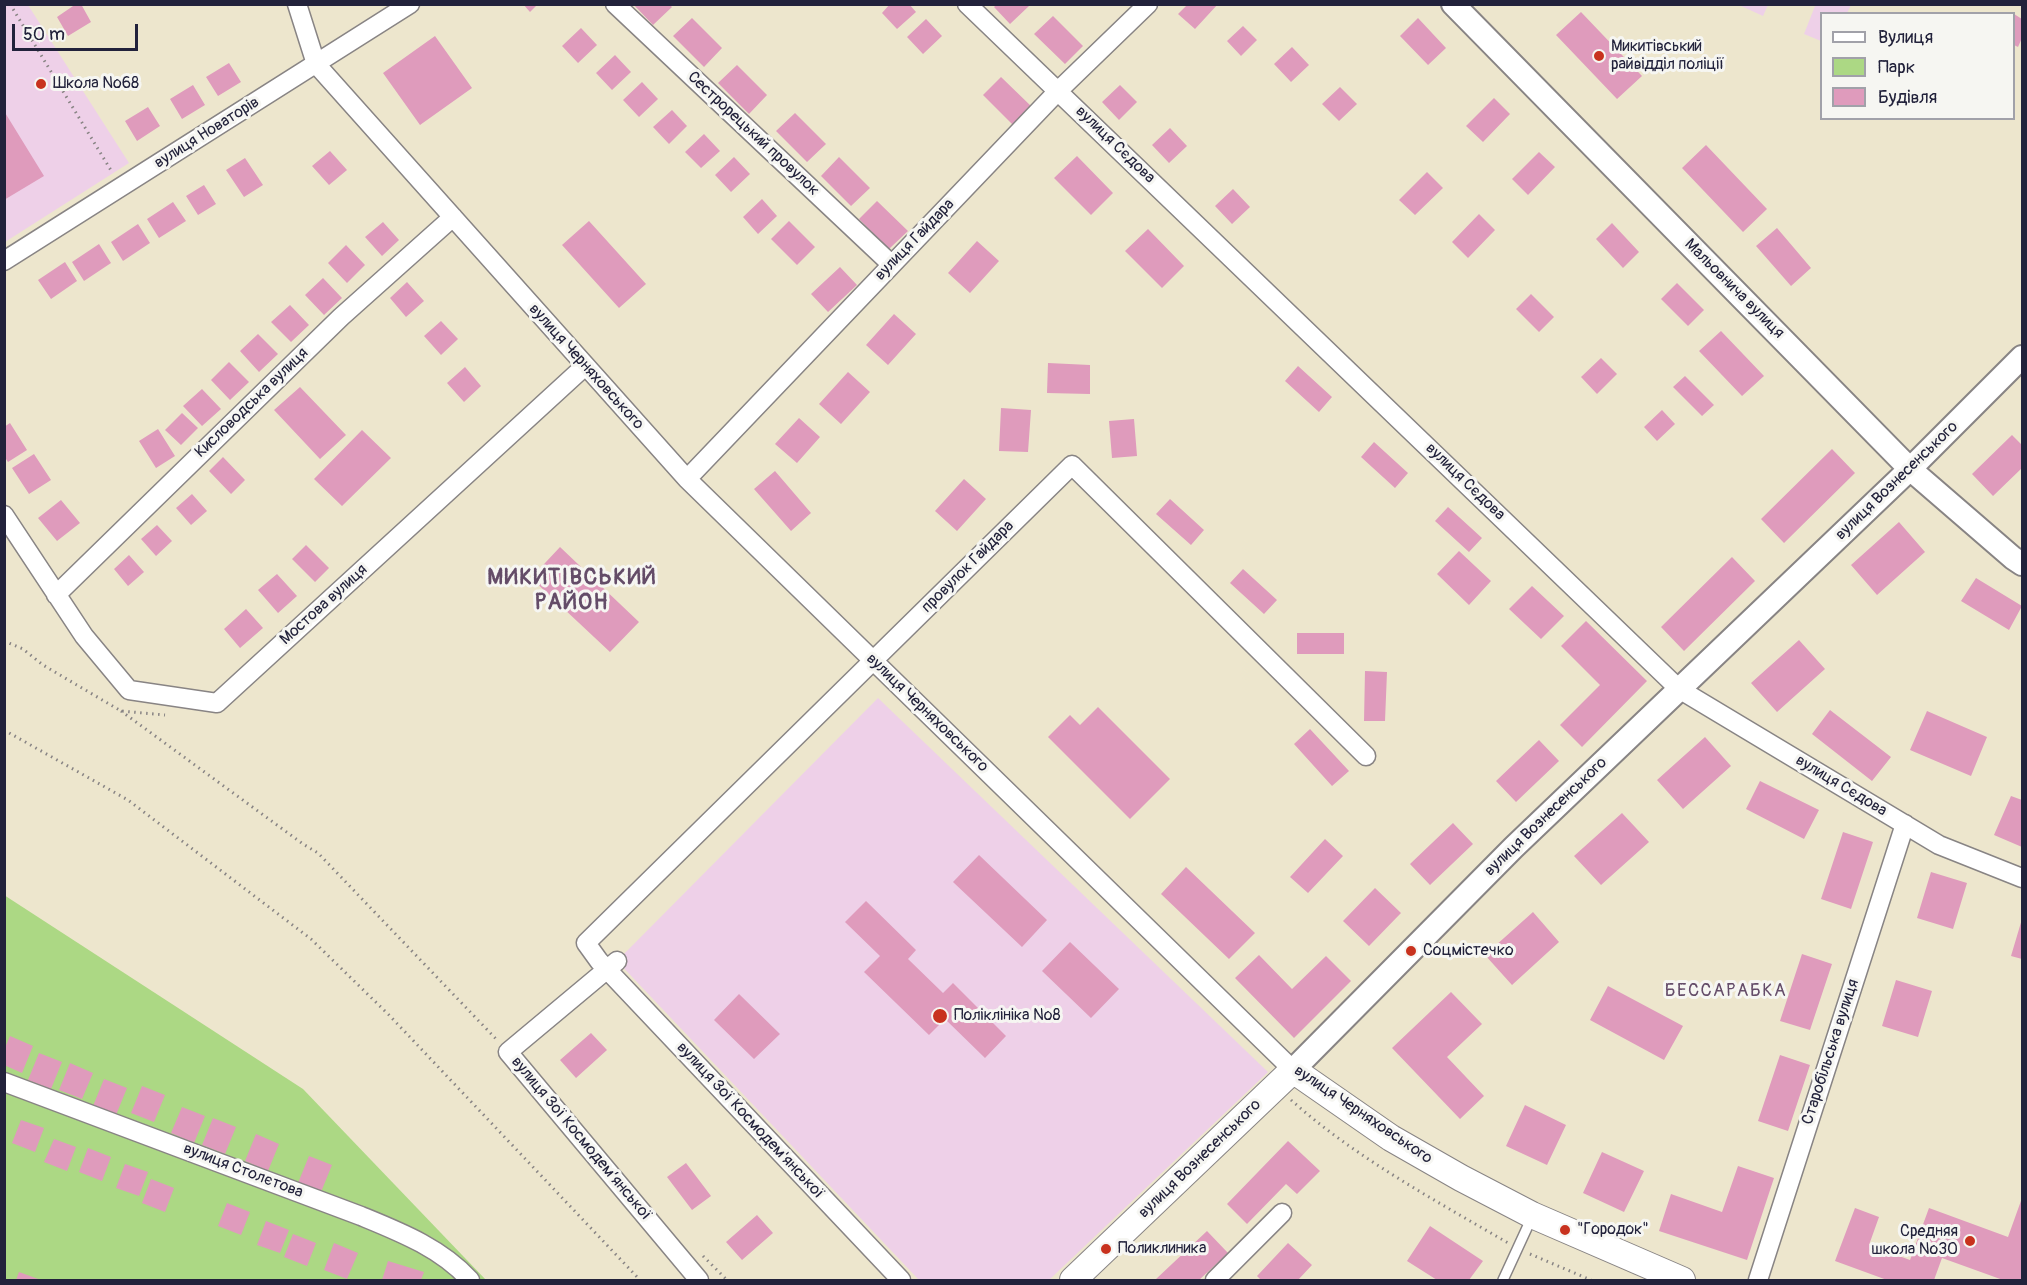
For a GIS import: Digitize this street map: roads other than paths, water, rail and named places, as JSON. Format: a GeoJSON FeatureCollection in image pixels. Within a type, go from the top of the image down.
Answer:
{"type":"FeatureCollection","features":[{"type":"Feature","properties":{"kind":"main road","name":"вулиця Черняховського"},"geometry":{"type":"LineString","coordinates":[[1284,1078],[1461,1178],[1532,1215],[1682,1281]]}},
{"type":"Feature","properties":{"kind":"main road","name":"вулиця Вознесенського"},"geometry":{"type":"LineString","coordinates":[[1073,1281],[1284,1078]]}},
{"type":"Feature","properties":{"kind":"street","name":"вулиця Черняховського"},"geometry":{"type":"LineString","coordinates":[[297,4],[316,64],[687,479],[873,661],[1284,1078]]}},
{"type":"Feature","properties":{"kind":"street","name":"вулиця Новаторів"},"geometry":{"type":"LineString","coordinates":[[4,261],[410,4]]}},
{"type":"Feature","properties":{"kind":"street","name":"Сестрорецький провулок"},"geometry":{"type":"LineString","coordinates":[[615,4],[891,264]]}},
{"type":"Feature","properties":{"kind":"street","name":"вулиця Сєдова"},"geometry":{"type":"LineString","coordinates":[[966,4],[1679,688],[1939,845],[2022,878]]}},
{"type":"Feature","properties":{"kind":"street","name":"вулиця Гайдара"},"geometry":{"type":"LineString","coordinates":[[687,479],[1058,90],[1148,4]]}},
{"type":"Feature","properties":{"kind":"street","name":"Мальовнича вулиця"},"geometry":{"type":"LineString","coordinates":[[1453,4],[1910,469],[2022,564]]}},
{"type":"Feature","properties":{"kind":"street","name":"Кисловодська вулиця"},"geometry":{"type":"LineString","coordinates":[[56,595],[341,317],[453,217]]}},
{"type":"Feature","properties":{"kind":"street","name":"вулиця Вознесенського"},"geometry":{"type":"LineString","coordinates":[[1284,1078],[1514,847],[1910,469],[2022,357]]}},
{"type":"Feature","properties":{"kind":"street","name":"Мостова вулиця"},"geometry":{"type":"LineString","coordinates":[[56,595],[84,636],[129,690],[217,703],[585,366]]}},
{"type":"Feature","properties":{"kind":"street","name":"провулок Гайдара"},"geometry":{"type":"LineString","coordinates":[[608,964],[586,943],[1072,465],[1366,756]]}},
{"type":"Feature","properties":{"kind":"street"},"geometry":{"type":"LineString","coordinates":[[4,515],[56,595]]}},
{"type":"Feature","properties":{"kind":"street","name":"Старобільська вулиця"},"geometry":{"type":"LineString","coordinates":[[1758,1281],[1905,824]]}},
{"type":"Feature","properties":{"kind":"street","name":"вулиця Зої Космодем’янської"},"geometry":{"type":"LineString","coordinates":[[608,964],[508,1052],[699,1281]]}},
{"type":"Feature","properties":{"kind":"street","name":"вулиця Зої Космодем'янської"},"geometry":{"type":"LineString","coordinates":[[608,964],[901,1281]]}},
{"type":"Feature","properties":{"kind":"street","name":"вулиця Столєтова"},"geometry":{"type":"LineString","coordinates":[[4,1082],[419,1240],[460,1269],[470,1281]]}},
{"type":"Feature","properties":{"kind":"street"},"geometry":{"type":"LineString","coordinates":[[1215,1281],[1282,1213]]}},
{"type":"Feature","properties":{"kind":"lane"},"geometry":{"type":"LineString","coordinates":[[1503,1281],[1532,1215]]}},
{"type":"Feature","properties":{"kind":"place","name":"Микитівський райвідділ поліції"},"geometry":{"type":"Point","coordinates":[1599,56]}},
{"type":"Feature","properties":{"kind":"place","name":"Школа №68"},"geometry":{"type":"Point","coordinates":[41,84]}},
{"type":"Feature","properties":{"kind":"place","name":"Соцмістечко"},"geometry":{"type":"Point","coordinates":[1411,951]}},
{"type":"Feature","properties":{"kind":"place","name":"Поліклініка №8"},"geometry":{"type":"Point","coordinates":[940,1016]}},
{"type":"Feature","properties":{"kind":"place","name":"\"Городок\""},"geometry":{"type":"Point","coordinates":[1565,1230]}},
{"type":"Feature","properties":{"kind":"place","name":"Средняя школа №30"},"geometry":{"type":"Point","coordinates":[1970,1241]}},
{"type":"Feature","properties":{"kind":"place","name":"Поликлиника"},"geometry":{"type":"Point","coordinates":[1106,1249]}},
{"type":"Feature","properties":{"kind":"district","name":"МИКИТІВСЬКИЙ РАЙОН"},"geometry":{"type":"Point","coordinates":[572,590]}},
{"type":"Feature","properties":{"kind":"district","name":"БЕССАРАБКА"},"geometry":{"type":"Point","coordinates":[1726,991]}}]}
